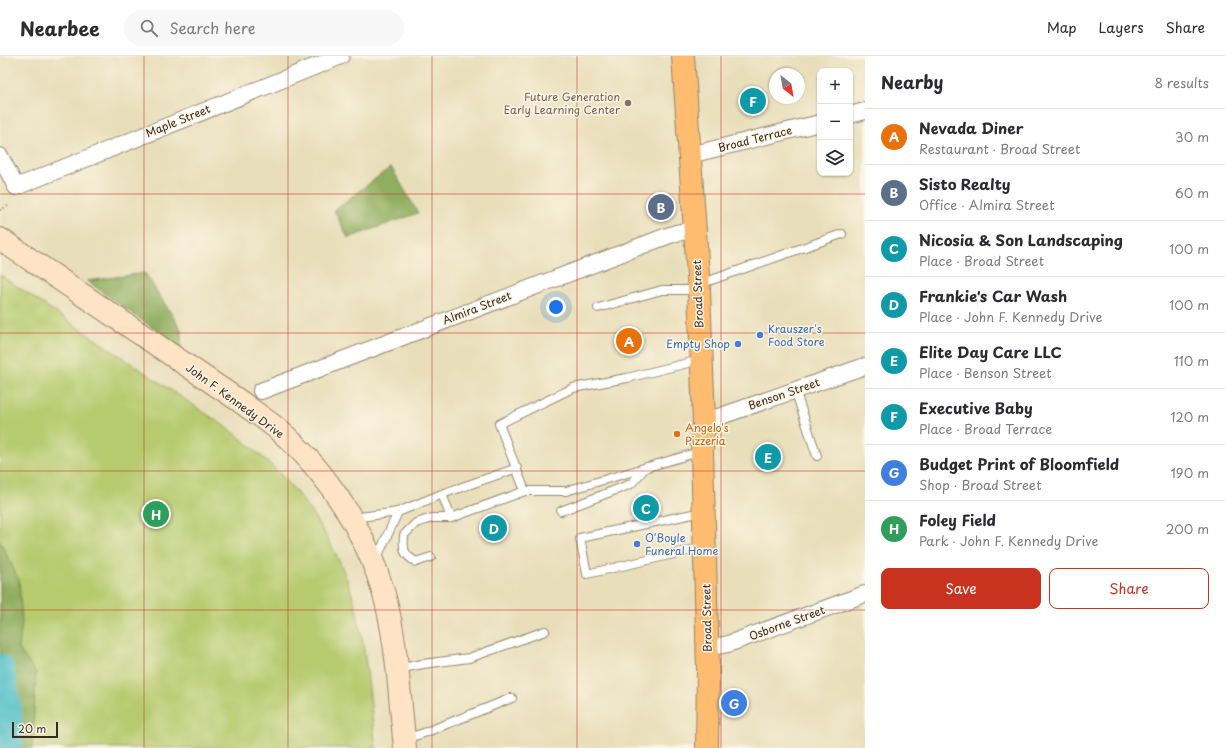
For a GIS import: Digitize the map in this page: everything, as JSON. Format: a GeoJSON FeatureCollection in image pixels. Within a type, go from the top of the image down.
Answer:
{"type":"FeatureCollection","features":[{"type":"Feature","properties":{"kind":"main road","name":"Broad Street"},"geometry":{"type":"LineString","coordinates":[[683,56],[699,287],[704,422],[702,451],[708,648],[707,748]]}},
{"type":"Feature","properties":{"kind":"main road","name":"John F. Kennedy Drive"},"geometry":{"type":"LineString","coordinates":[[0,239],[241,402],[276,428],[303,454],[322,476],[352,518],[373,566],[388,609],[397,669],[400,745]]}},
{"type":"Feature","properties":{"kind":"main road","name":"John F. Kennedy Drive"},"geometry":{"type":"LineString","coordinates":[[0,256],[267,438],[293,463],[316,491],[336,520],[351,549],[366,584],[374,612],[400,745]]}},
{"type":"Feature","properties":{"kind":"street","name":"Maple Street"},"geometry":{"type":"LineString","coordinates":[[0,156],[16,187],[341,56]]}},
{"type":"Feature","properties":{"kind":"street"},"geometry":{"type":"LineString","coordinates":[[853,114],[865,111]]}},
{"type":"Feature","properties":{"kind":"street","name":"Broad Terrace"},"geometry":{"type":"LineString","coordinates":[[690,155],[817,124]]}},
{"type":"Feature","properties":{"kind":"street","name":"Almira Street"},"geometry":{"type":"LineString","coordinates":[[261,391],[672,234],[695,230]]}},
{"type":"Feature","properties":{"kind":"street","name":"Benson Street"},"geometry":{"type":"LineString","coordinates":[[704,422],[865,366]]}},
{"type":"Feature","properties":{"kind":"street","name":"Osborne Street"},"geometry":{"type":"LineString","coordinates":[[708,648],[728,644],[865,594]]}},
{"type":"Feature","properties":{"kind":"lane"},"geometry":{"type":"LineString","coordinates":[[598,308],[662,290],[699,287],[842,234]]}},
{"type":"Feature","properties":{"kind":"lane"},"geometry":{"type":"LineString","coordinates":[[525,491],[499,424],[573,388],[627,378],[701,359]]}},
{"type":"Feature","properties":{"kind":"lane"},"geometry":{"type":"LineString","coordinates":[[795,390],[817,456]]}},
{"type":"Feature","properties":{"kind":"lane"},"geometry":{"type":"LineString","coordinates":[[431,557],[416,562],[407,556],[403,549],[404,535],[416,523],[432,518],[451,518],[525,491],[566,491],[702,451]]}},
{"type":"Feature","properties":{"kind":"lane"},"geometry":{"type":"LineString","coordinates":[[561,511],[631,484],[646,467]]}},
{"type":"Feature","properties":{"kind":"lane"},"geometry":{"type":"LineString","coordinates":[[352,518],[398,512],[442,494],[517,468]]}},
{"type":"Feature","properties":{"kind":"lane"},"geometry":{"type":"LineString","coordinates":[[442,494],[451,518]]}},
{"type":"Feature","properties":{"kind":"lane"},"geometry":{"type":"LineString","coordinates":[[705,511],[580,538],[588,574],[706,547]]}},
{"type":"Feature","properties":{"kind":"lane"},"geometry":{"type":"LineString","coordinates":[[373,566],[398,512]]}},
{"type":"Feature","properties":{"kind":"lane"},"geometry":{"type":"LineString","coordinates":[[397,669],[469,658],[545,632]]}},
{"type":"Feature","properties":{"kind":"lane"},"geometry":{"type":"LineString","coordinates":[[400,745],[424,733],[512,698]]}},
{"type":"Feature","properties":{"kind":"path"},"geometry":{"type":"LineString","coordinates":[[0,210],[8,206]]}},
{"type":"Feature","properties":{"kind":"green space"},"geometry":{"type":"Polygon","coordinates":[[[391,167],[418,213],[348,238],[334,210],[391,167]]]}},
{"type":"Feature","properties":{"kind":"green space"},"geometry":{"type":"Polygon","coordinates":[[[145,273],[181,329],[181,348],[87,281],[145,273]]]}},
{"type":"Feature","properties":{"kind":"green space"},"geometry":{"type":"Polygon","coordinates":[[[0,275],[236,434],[279,472],[294,489],[310,510],[327,537],[341,565],[352,594],[363,644],[376,748],[19,748],[0,641],[0,275]]]}},
{"type":"Feature","properties":{"kind":"green space"},"geometry":{"type":"Polygon","coordinates":[[[0,541],[19,580],[22,622],[19,649],[36,673],[32,748],[0,748],[0,541]]]}},
{"type":"Feature","properties":{"kind":"waterway"},"geometry":{"type":"LineString","coordinates":[[0,668],[8,711],[9,748]]}},
{"type":"Feature","properties":{"kind":"place","name":"Executive Baby"},"geometry":{"type":"Point","coordinates":[753,101]}},
{"type":"Feature","properties":{"kind":"place","name":"Future Generation Early Learning Center"},"geometry":{"type":"Point","coordinates":[628,103]}},
{"type":"Feature","properties":{"kind":"place","name":"Sisto Realty"},"geometry":{"type":"Point","coordinates":[661,207]}},
{"type":"Feature","properties":{"kind":"place","name":"Krauszer's Food Store"},"geometry":{"type":"Point","coordinates":[760,335]}},
{"type":"Feature","properties":{"kind":"place","name":"Nevada Diner"},"geometry":{"type":"Point","coordinates":[629,341]}},
{"type":"Feature","properties":{"kind":"place","name":"Empty Shop"},"geometry":{"type":"Point","coordinates":[738,344]}},
{"type":"Feature","properties":{"kind":"place","name":"Angelo's Pizzeria"},"geometry":{"type":"Point","coordinates":[677,434]}},
{"type":"Feature","properties":{"kind":"place","name":"Elite Day Care LLC"},"geometry":{"type":"Point","coordinates":[768,457]}},
{"type":"Feature","properties":{"kind":"place","name":"Nicosia & Son Landscaping"},"geometry":{"type":"Point","coordinates":[646,508]}},
{"type":"Feature","properties":{"kind":"place","name":"Foley Field"},"geometry":{"type":"Point","coordinates":[156,514]}},
{"type":"Feature","properties":{"kind":"place","name":"Frankie's Car Wash"},"geometry":{"type":"Point","coordinates":[494,528]}},
{"type":"Feature","properties":{"kind":"place","name":"O'Boyle Funeral Home"},"geometry":{"type":"Point","coordinates":[637,544]}},
{"type":"Feature","properties":{"kind":"place","name":"Budget Print of Bloomfield"},"geometry":{"type":"Point","coordinates":[734,703]}}]}
